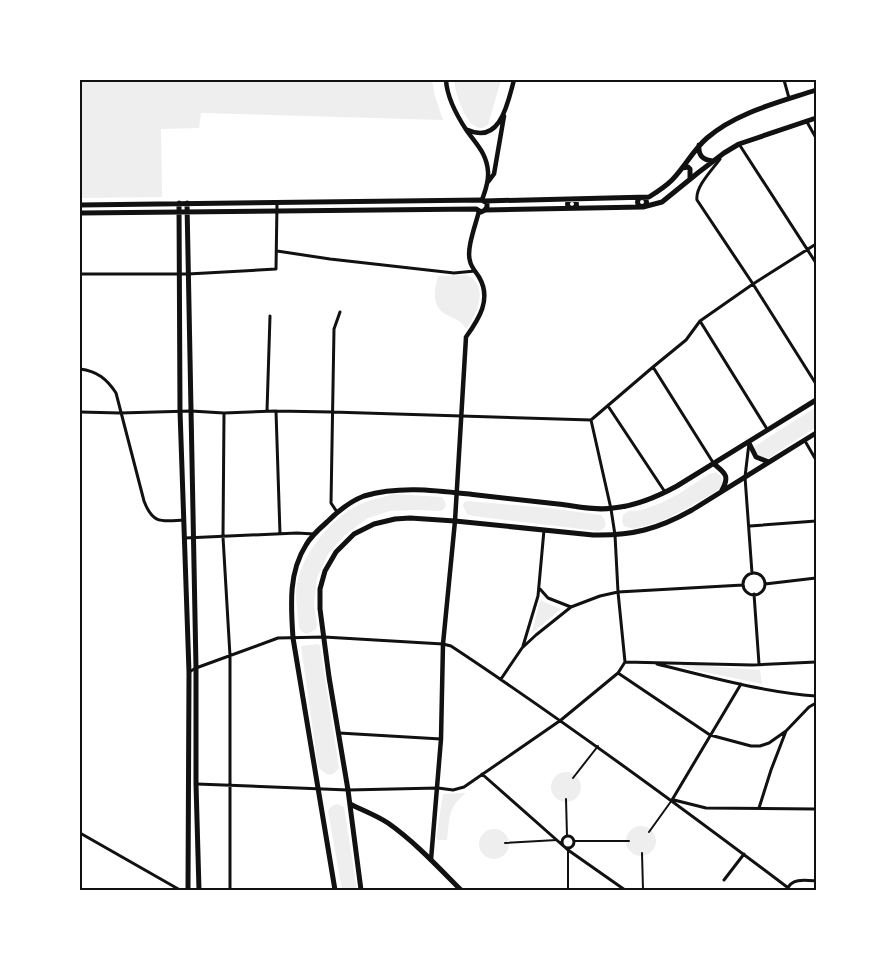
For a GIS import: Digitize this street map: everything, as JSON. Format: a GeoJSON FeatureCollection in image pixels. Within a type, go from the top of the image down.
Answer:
{"type":"FeatureCollection","features":[{"type":"Feature","properties":{"kind":"main road"},"geometry":{"type":"LineString","coordinates":[[446,80],[450,100],[466,129],[484,154],[488,182]]}},
{"type":"Feature","properties":{"kind":"main road"},"geometry":{"type":"LineString","coordinates":[[480,210],[476,203],[481,200],[494,174],[504,116],[514,80]]}},
{"type":"Feature","properties":{"kind":"main road"},"geometry":{"type":"LineString","coordinates":[[80,205],[650,197],[673,179],[699,145],[718,129],[744,115],[816,90]]}},
{"type":"Feature","properties":{"kind":"main road"},"geometry":{"type":"LineString","coordinates":[[466,129],[481,134],[487,133],[504,116]]}},
{"type":"Feature","properties":{"kind":"main road"},"geometry":{"type":"LineString","coordinates":[[80,213],[643,207],[662,202],[713,161],[739,144],[816,118]]}},
{"type":"Feature","properties":{"kind":"main road"},"geometry":{"type":"LineString","coordinates":[[699,145],[703,159],[713,161]]}},
{"type":"Feature","properties":{"kind":"main road"},"geometry":{"type":"LineString","coordinates":[[681,169],[685,167],[690,169],[690,179]]}},
{"type":"Feature","properties":{"kind":"main road"},"geometry":{"type":"LineString","coordinates":[[642,198],[638,202],[639,206],[643,207]]}},
{"type":"Feature","properties":{"kind":"main road"},"geometry":{"type":"LineString","coordinates":[[572,199],[568,203],[569,208],[572,208]]}},
{"type":"Feature","properties":{"kind":"main road"},"geometry":{"type":"LineString","coordinates":[[431,861],[441,739],[443,644],[455,520],[466,337],[479,317],[484,300],[482,285],[470,262],[469,252],[480,210],[487,205],[481,200]]}},
{"type":"Feature","properties":{"kind":"main road"},"geometry":{"type":"LineString","coordinates":[[178,203],[180,411],[189,672],[188,891]]}},
{"type":"Feature","properties":{"kind":"main road"},"geometry":{"type":"LineString","coordinates":[[188,203],[199,891]]}},
{"type":"Feature","properties":{"kind":"main road"},"geometry":{"type":"LineString","coordinates":[[335,891],[293,638],[291,612],[292,584],[300,555],[314,534],[337,512],[362,497],[404,489],[611,509],[634,504],[665,492],[714,464],[816,400]]}},
{"type":"Feature","properties":{"kind":"main road"},"geometry":{"type":"LineString","coordinates":[[361,891],[324,638],[320,590],[326,571],[336,552],[354,534],[374,524],[395,519],[455,520],[593,535],[615,535],[649,530],[671,522],[816,433]]}},
{"type":"Feature","properties":{"kind":"main road"},"geometry":{"type":"LineString","coordinates":[[749,443],[756,457],[769,462]]}},
{"type":"Feature","properties":{"kind":"main road"},"geometry":{"type":"LineString","coordinates":[[714,464],[723,471],[726,477],[722,491]]}},
{"type":"Feature","properties":{"kind":"main road"},"geometry":{"type":"LineString","coordinates":[[350,804],[386,822],[461,891]]}},
{"type":"Feature","properties":{"kind":"street"},"geometry":{"type":"LineString","coordinates":[[784,80],[790,99]]}},
{"type":"Feature","properties":{"kind":"street"},"geometry":{"type":"LineString","coordinates":[[806,121],[816,138]]}},
{"type":"Feature","properties":{"kind":"street"},"geometry":{"type":"LineString","coordinates":[[739,144],[816,263]]}},
{"type":"Feature","properties":{"kind":"street"},"geometry":{"type":"LineString","coordinates":[[724,153],[698,189],[697,200],[816,384]]}},
{"type":"Feature","properties":{"kind":"street"},"geometry":{"type":"LineString","coordinates":[[703,159],[707,166],[708,176]]}},
{"type":"Feature","properties":{"kind":"street"},"geometry":{"type":"LineString","coordinates":[[699,172],[705,171],[708,176]]}},
{"type":"Feature","properties":{"kind":"street"},"geometry":{"type":"LineString","coordinates":[[80,274],[188,274],[276,269],[277,201]]}},
{"type":"Feature","properties":{"kind":"street"},"geometry":{"type":"LineString","coordinates":[[80,412],[276,411],[591,420],[686,340],[700,321],[816,244]]}},
{"type":"Feature","properties":{"kind":"street"},"geometry":{"type":"LineString","coordinates":[[277,251],[454,273],[475,271]]}},
{"type":"Feature","properties":{"kind":"street"},"geometry":{"type":"LineString","coordinates":[[337,512],[331,503],[332,412],[334,329],[340,312]]}},
{"type":"Feature","properties":{"kind":"street"},"geometry":{"type":"LineString","coordinates":[[267,411],[270,316]]}},
{"type":"Feature","properties":{"kind":"street"},"geometry":{"type":"LineString","coordinates":[[700,321],[767,430]]}},
{"type":"Feature","properties":{"kind":"street"},"geometry":{"type":"LineString","coordinates":[[653,367],[714,464]]}},
{"type":"Feature","properties":{"kind":"street"},"geometry":{"type":"LineString","coordinates":[[80,369],[100,375],[116,393],[147,510],[156,519],[185,520]]}},
{"type":"Feature","properties":{"kind":"street"},"geometry":{"type":"LineString","coordinates":[[608,406],[665,492]]}},
{"type":"Feature","properties":{"kind":"street"},"geometry":{"type":"LineString","coordinates":[[276,411],[280,534]]}},
{"type":"Feature","properties":{"kind":"street"},"geometry":{"type":"LineString","coordinates":[[224,413],[223,537],[230,656],[230,891]]}},
{"type":"Feature","properties":{"kind":"street"},"geometry":{"type":"LineString","coordinates":[[196,784],[348,790],[438,788],[453,790],[465,787],[561,720],[618,673],[625,662],[615,535],[591,420]]}},
{"type":"Feature","properties":{"kind":"street"},"geometry":{"type":"LineString","coordinates":[[805,440],[816,460]]}},
{"type":"Feature","properties":{"kind":"street"},"geometry":{"type":"LineString","coordinates":[[749,443],[745,477],[752,573]]}},
{"type":"Feature","properties":{"kind":"street"},"geometry":{"type":"LineString","coordinates":[[750,526],[816,521]]}},
{"type":"Feature","properties":{"kind":"street"},"geometry":{"type":"LineString","coordinates":[[522,648],[538,596],[544,530]]}},
{"type":"Feature","properties":{"kind":"street"},"geometry":{"type":"LineString","coordinates":[[185,538],[314,534]]}},
{"type":"Feature","properties":{"kind":"street"},"geometry":{"type":"LineString","coordinates":[[752,573],[761,576],[765,584]]}},
{"type":"Feature","properties":{"kind":"street"},"geometry":{"type":"LineString","coordinates":[[743,585],[747,576],[752,573]]}},
{"type":"Feature","properties":{"kind":"street"},"geometry":{"type":"LineString","coordinates":[[765,584],[816,578]]}},
{"type":"Feature","properties":{"kind":"street"},"geometry":{"type":"LineString","coordinates":[[743,585],[748,592],[754,594],[760,592],[765,584]]}},
{"type":"Feature","properties":{"kind":"street"},"geometry":{"type":"LineString","coordinates":[[501,679],[522,648],[571,607],[618,592],[743,585]]}},
{"type":"Feature","properties":{"kind":"street"},"geometry":{"type":"LineString","coordinates":[[539,588],[548,598],[571,607]]}},
{"type":"Feature","properties":{"kind":"street"},"geometry":{"type":"LineString","coordinates":[[754,594],[759,665]]}},
{"type":"Feature","properties":{"kind":"street"},"geometry":{"type":"LineString","coordinates":[[189,672],[278,638],[324,638],[451,646],[598,746],[744,854],[787,889],[792,882],[816,880]]}},
{"type":"Feature","properties":{"kind":"street"},"geometry":{"type":"LineString","coordinates":[[625,662],[759,665],[816,662]]}},
{"type":"Feature","properties":{"kind":"street"},"geometry":{"type":"LineString","coordinates":[[649,662],[741,684],[816,696]]}},
{"type":"Feature","properties":{"kind":"street"},"geometry":{"type":"LineString","coordinates":[[618,673],[710,735],[751,746],[769,743],[786,731],[809,707],[816,703]]}},
{"type":"Feature","properties":{"kind":"street"},"geometry":{"type":"LineString","coordinates":[[648,832],[672,800],[741,684]]}},
{"type":"Feature","properties":{"kind":"street"},"geometry":{"type":"LineString","coordinates":[[759,808],[786,731]]}},
{"type":"Feature","properties":{"kind":"street"},"geometry":{"type":"LineString","coordinates":[[339,734],[441,739]]}},
{"type":"Feature","properties":{"kind":"street"},"geometry":{"type":"LineString","coordinates":[[573,778],[598,746]]}},
{"type":"Feature","properties":{"kind":"street"},"geometry":{"type":"LineString","coordinates":[[482,774],[564,847],[625,891]]}},
{"type":"Feature","properties":{"kind":"street"},"geometry":{"type":"LineString","coordinates":[[566,799],[567,836]]}},
{"type":"Feature","properties":{"kind":"street"},"geometry":{"type":"LineString","coordinates":[[672,800],[706,808],[816,809]]}},
{"type":"Feature","properties":{"kind":"street"},"geometry":{"type":"LineString","coordinates":[[80,833],[180,891]]}},
{"type":"Feature","properties":{"kind":"street"},"geometry":{"type":"LineString","coordinates":[[564,847],[562,839],[567,836],[573,837],[574,841]]}},
{"type":"Feature","properties":{"kind":"street"},"geometry":{"type":"LineString","coordinates":[[505,843],[557,840]]}},
{"type":"Feature","properties":{"kind":"street"},"geometry":{"type":"LineString","coordinates":[[564,847],[572,847],[574,841]]}},
{"type":"Feature","properties":{"kind":"street"},"geometry":{"type":"LineString","coordinates":[[574,841],[629,841]]}},
{"type":"Feature","properties":{"kind":"street"},"geometry":{"type":"LineString","coordinates":[[568,850],[568,888]]}},
{"type":"Feature","properties":{"kind":"street"},"geometry":{"type":"LineString","coordinates":[[642,853],[642,890]]}},
{"type":"Feature","properties":{"kind":"street"},"geometry":{"type":"LineString","coordinates":[[724,880],[744,854]]}},
{"type":"Feature","properties":{"kind":"shaded area"},"geometry":{"type":"Polygon","coordinates":[[[80,80],[432,80],[443,120],[201,113],[199,128],[161,129],[162,197],[80,198],[80,80]]]}},
{"type":"Feature","properties":{"kind":"shaded area"},"geometry":{"type":"Polygon","coordinates":[[[454,80],[501,80],[488,125],[481,128],[469,121],[460,104],[454,80]]]}},
{"type":"Feature","properties":{"kind":"shaded area"},"geometry":{"type":"Polygon","coordinates":[[[467,275],[474,280],[480,293],[474,316],[466,329],[460,321],[438,308],[435,293],[438,276],[467,275]]]}},
{"type":"Feature","properties":{"kind":"shaded area"},"geometry":{"type":"Polygon","coordinates":[[[816,407],[816,427],[769,458],[758,456],[754,451],[755,446],[816,407]]]}},
{"type":"Feature","properties":{"kind":"shaded area"},"geometry":{"type":"Polygon","coordinates":[[[716,472],[721,476],[723,482],[717,491],[659,522],[633,529],[624,526],[623,515],[628,511],[642,510],[661,503],[716,472]]]}},
{"type":"Feature","properties":{"kind":"shaded area"},"geometry":{"type":"Polygon","coordinates":[[[394,494],[442,497],[446,504],[441,511],[390,511],[368,518],[345,535],[328,554],[317,578],[314,605],[316,629],[307,634],[302,632],[299,628],[296,591],[298,578],[310,552],[339,517],[367,502],[394,494]]]}},
{"type":"Feature","properties":{"kind":"shaded area"},"geometry":{"type":"Polygon","coordinates":[[[464,502],[601,515],[606,524],[598,531],[473,516],[467,514],[463,506],[464,502]]]}},
{"type":"Feature","properties":{"kind":"shaded area"},"geometry":{"type":"Polygon","coordinates":[[[540,600],[561,609],[532,633],[540,600]]]}},
{"type":"Feature","properties":{"kind":"shaded area"},"geometry":{"type":"Polygon","coordinates":[[[318,644],[339,768],[331,775],[318,767],[301,646],[318,644]]]}},
{"type":"Feature","properties":{"kind":"shaded area"},"geometry":{"type":"Polygon","coordinates":[[[684,664],[760,670],[762,684],[681,667],[684,664]]]}},
{"type":"Feature","properties":{"kind":"shaded area"},"geometry":{"type":"Polygon","coordinates":[[[566,772],[576,777],[581,787],[576,797],[566,802],[556,797],[551,787],[556,777],[566,772]]]}},
{"type":"Feature","properties":{"kind":"shaded area"},"geometry":{"type":"Polygon","coordinates":[[[466,793],[452,809],[447,840],[438,840],[436,838],[443,794],[466,793]]]}},
{"type":"Feature","properties":{"kind":"shaded area"},"geometry":{"type":"Polygon","coordinates":[[[337,804],[344,807],[357,890],[342,890],[328,811],[337,804]]]}},
{"type":"Feature","properties":{"kind":"shaded area"},"geometry":{"type":"Polygon","coordinates":[[[641,826],[651,831],[656,841],[651,851],[641,856],[631,851],[626,841],[631,831],[641,826]]]}},
{"type":"Feature","properties":{"kind":"shaded area"},"geometry":{"type":"Polygon","coordinates":[[[494,829],[504,834],[509,844],[504,854],[494,859],[484,854],[479,844],[484,834],[494,829]]]}}]}
